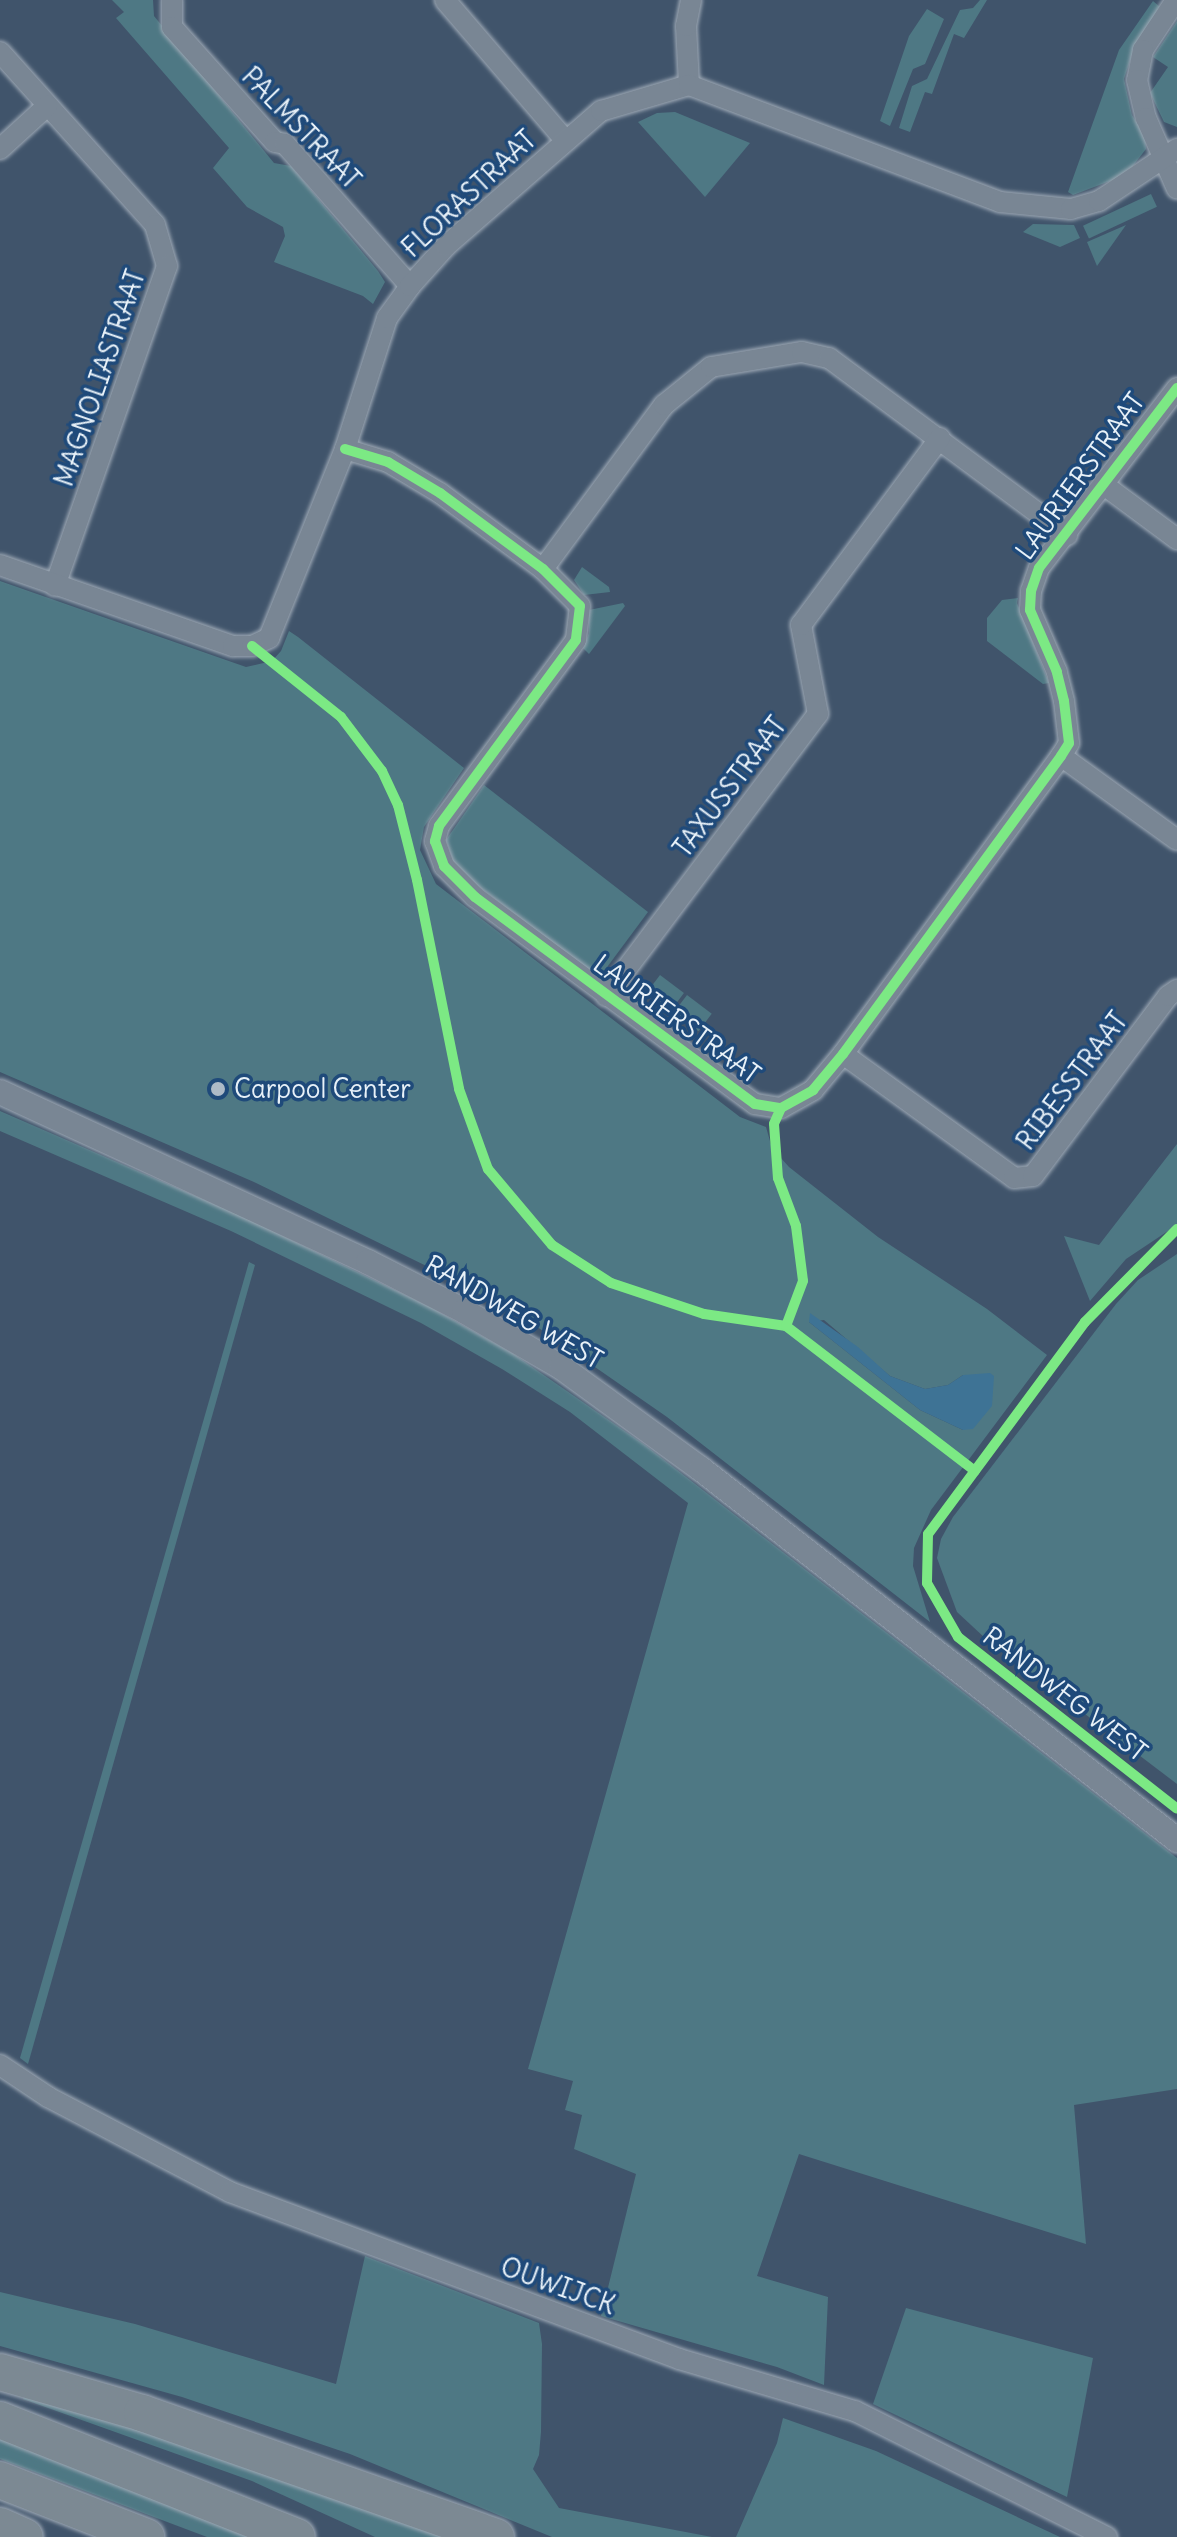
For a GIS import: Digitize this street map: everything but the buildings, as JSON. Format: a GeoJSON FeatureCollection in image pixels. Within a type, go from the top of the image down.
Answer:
{"type":"FeatureCollection","features":[{"type":"Feature","properties":{"kind":"highway"},"geometry":{"type":"LineString","coordinates":[[0,2372],[142,2413],[496,2537]]}},
{"type":"Feature","properties":{"kind":"highway"},"geometry":{"type":"LineString","coordinates":[[0,2420],[297,2537]]}},
{"type":"Feature","properties":{"kind":"highway"},"geometry":{"type":"LineString","coordinates":[[0,2480],[146,2537]]}},
{"type":"Feature","properties":{"kind":"highway"},"geometry":{"type":"LineString","coordinates":[[0,2526],[25,2537]]}},
{"type":"Feature","properties":{"kind":"street","name":"PALMSTRAAT"},"geometry":{"type":"LineString","coordinates":[[172,0],[172,27],[275,142],[285,144],[410,286]]}},
{"type":"Feature","properties":{"kind":"street"},"geometry":{"type":"LineString","coordinates":[[445,0],[565,140]]}},
{"type":"Feature","properties":{"kind":"street"},"geometry":{"type":"LineString","coordinates":[[691,0],[686,26],[689,85],[1000,202],[1071,209],[1099,201],[1170,153]]}},
{"type":"Feature","properties":{"kind":"street"},"geometry":{"type":"LineString","coordinates":[[1176,0],[1143,50],[1137,80],[1146,118],[1170,153],[1177,189]]}},
{"type":"Feature","properties":{"kind":"street","name":"MAGNOLIASTRAAT"},"geometry":{"type":"LineString","coordinates":[[0,52],[155,225],[167,266],[55,586]]}},
{"type":"Feature","properties":{"kind":"street","name":"FLORASTRAAT"},"geometry":{"type":"LineString","coordinates":[[0,565],[233,646],[252,646],[269,638],[345,449],[387,318],[410,286],[446,246],[601,111],[689,85]]}},
{"type":"Feature","properties":{"kind":"street"},"geometry":{"type":"LineString","coordinates":[[0,149],[47,106]]}},
{"type":"Feature","properties":{"kind":"street"},"geometry":{"type":"LineString","coordinates":[[543,569],[664,405],[711,367],[802,352],[829,358],[1067,535]]}},
{"type":"Feature","properties":{"kind":"street","name":"LAURIERSTRAAT"},"geometry":{"type":"LineString","coordinates":[[345,449],[388,462],[440,493],[543,569],[580,606],[576,640],[439,826],[435,841],[444,866],[475,897],[755,1104],[781,1108],[813,1090],[843,1054],[1069,743],[1057,672],[1030,610],[1039,568],[1177,388]]}},
{"type":"Feature","properties":{"kind":"street","name":"TAXUSSTRAAT"},"geometry":{"type":"LineString","coordinates":[[606,996],[818,714],[801,625],[940,438]]}},
{"type":"Feature","properties":{"kind":"street"},"geometry":{"type":"LineString","coordinates":[[1104,485],[1177,539]]}},
{"type":"Feature","properties":{"kind":"street"},"geometry":{"type":"LineString","coordinates":[[1061,756],[1177,840]]}},
{"type":"Feature","properties":{"kind":"street","name":"RIBESSTRAAT"},"geometry":{"type":"LineString","coordinates":[[843,1054],[1014,1178],[1033,1176],[1168,996],[1177,990]]}},
{"type":"Feature","properties":{"kind":"street","name":"RANDWEG WEST"},"geometry":{"type":"LineString","coordinates":[[0,1092],[368,1262],[561,1367],[701,1469],[1177,1840]]}},
{"type":"Feature","properties":{"kind":"street","name":"OUWIJCK"},"geometry":{"type":"LineString","coordinates":[[0,2065],[48,2097],[230,2192],[679,2359],[855,2411],[1107,2537]]}},
{"type":"Feature","properties":{"kind":"green space"},"geometry":{"type":"Polygon","coordinates":[[[112,0],[153,0],[154,16],[274,163],[291,166],[378,271],[385,282],[373,304],[363,296],[274,262],[285,236],[283,227],[247,207],[213,168],[229,148],[116,18],[124,12],[112,0]]]}},
{"type":"Feature","properties":{"kind":"green space"},"geometry":{"type":"Polygon","coordinates":[[[980,0],[987,0],[964,38],[954,34],[932,94],[925,92],[910,132],[899,128],[912,86],[927,79],[960,10],[973,8],[980,0]]]}},
{"type":"Feature","properties":{"kind":"green space"},"geometry":{"type":"Polygon","coordinates":[[[1153,1],[1160,7],[1136,43],[1124,79],[1132,115],[1145,136],[1146,149],[1126,175],[1073,195],[1068,192],[1119,50],[1153,1]]]}},
{"type":"Feature","properties":{"kind":"green space"},"geometry":{"type":"Polygon","coordinates":[[[927,9],[944,19],[925,64],[913,69],[890,126],[880,121],[909,36],[927,9]]]}},
{"type":"Feature","properties":{"kind":"green space"},"geometry":{"type":"Polygon","coordinates":[[[1177,21],[1177,127],[1164,122],[1150,93],[1168,67],[1153,57],[1177,21]]]}},
{"type":"Feature","properties":{"kind":"green space"},"geometry":{"type":"Polygon","coordinates":[[[675,112],[750,143],[705,197],[638,122],[657,113],[675,112]]]}},
{"type":"Feature","properties":{"kind":"green space"},"geometry":{"type":"Polygon","coordinates":[[[1151,194],[1157,207],[1089,238],[1083,226],[1151,194]]]}},
{"type":"Feature","properties":{"kind":"green space"},"geometry":{"type":"Polygon","coordinates":[[[1033,224],[1074,225],[1080,238],[1060,247],[1023,232],[1033,224]]]}},
{"type":"Feature","properties":{"kind":"green space"},"geometry":{"type":"Polygon","coordinates":[[[1126,225],[1097,266],[1087,242],[1126,225]]]}},
{"type":"Feature","properties":{"kind":"green space"},"geometry":{"type":"Polygon","coordinates":[[[582,567],[609,587],[610,592],[584,595],[574,580],[582,567]]]}},
{"type":"Feature","properties":{"kind":"green space"},"geometry":{"type":"Polygon","coordinates":[[[0,581],[246,667],[272,661],[281,651],[289,631],[464,768],[424,827],[420,850],[436,884],[740,1117],[766,1127],[772,1148],[789,1167],[878,1237],[987,1309],[1047,1355],[931,1510],[914,1548],[913,1566],[930,1622],[667,1417],[530,1322],[447,1276],[254,1182],[0,1072],[0,581]],[[824,1320],[809,1322],[920,1410],[963,1430],[963,1375],[948,1385],[925,1389],[890,1376],[824,1320]]]}},
{"type":"Feature","properties":{"kind":"green space"},"geometry":{"type":"Polygon","coordinates":[[[1018,598],[1017,603],[1049,683],[1043,684],[987,641],[987,618],[1002,600],[1018,598]]]}},
{"type":"Feature","properties":{"kind":"green space"},"geometry":{"type":"Polygon","coordinates":[[[623,603],[625,606],[589,654],[583,648],[589,633],[589,610],[623,603]]]}},
{"type":"Feature","properties":{"kind":"green space"},"geometry":{"type":"Polygon","coordinates":[[[484,785],[648,912],[599,978],[456,869],[446,840],[484,785]]]}},
{"type":"Feature","properties":{"kind":"green space"},"geometry":{"type":"Polygon","coordinates":[[[660,975],[684,993],[671,1010],[647,992],[660,975]]]}},
{"type":"Feature","properties":{"kind":"green space"},"geometry":{"type":"Polygon","coordinates":[[[687,995],[712,1014],[699,1031],[674,1013],[687,995]]]}},
{"type":"Feature","properties":{"kind":"green space"},"geometry":{"type":"Polygon","coordinates":[[[0,1111],[239,1215],[430,1307],[512,1353],[645,1445],[1177,1858],[1177,2089],[1074,2105],[1086,2244],[799,2154],[757,2276],[828,2297],[824,2385],[777,2367],[601,2316],[636,2174],[574,2149],[582,2115],[565,2110],[573,2081],[528,2069],[688,1503],[570,1412],[502,1369],[421,1323],[231,1231],[0,1131],[0,1111]]]}},
{"type":"Feature","properties":{"kind":"green space"},"geometry":{"type":"Polygon","coordinates":[[[1177,1144],[1177,1225],[1126,1259],[1090,1301],[1064,1236],[1099,1245],[1177,1144]]]}},
{"type":"Feature","properties":{"kind":"green space"},"geometry":{"type":"Polygon","coordinates":[[[1177,1254],[1177,1784],[985,1638],[957,1612],[937,1558],[941,1539],[953,1517],[1116,1304],[1138,1280],[1177,1254]]]}},
{"type":"Feature","properties":{"kind":"green space"},"geometry":{"type":"Polygon","coordinates":[[[249,1262],[255,1265],[28,2064],[20,2058],[249,1262]]]}},
{"type":"Feature","properties":{"kind":"green space"},"geometry":{"type":"Polygon","coordinates":[[[365,2256],[539,2323],[542,2344],[541,2432],[539,2455],[533,2469],[559,2508],[712,2537],[552,2537],[350,2454],[182,2397],[0,2346],[0,2292],[135,2324],[336,2384],[365,2256]]]}},
{"type":"Feature","properties":{"kind":"green space"},"geometry":{"type":"Polygon","coordinates":[[[906,2308],[1093,2358],[1067,2497],[873,2404],[906,2308]]]}},
{"type":"Feature","properties":{"kind":"green space"},"geometry":{"type":"Polygon","coordinates":[[[27,2392],[465,2537],[375,2537],[252,2481],[23,2399],[27,2392]]]}},
{"type":"Feature","properties":{"kind":"green space"},"geometry":{"type":"Polygon","coordinates":[[[783,2418],[876,2451],[1060,2537],[736,2537],[777,2443],[783,2418]]]}},
{"type":"Feature","properties":{"kind":"green space"},"geometry":{"type":"Polygon","coordinates":[[[0,2438],[274,2537],[207,2537],[0,2459],[0,2438]]]}},
{"type":"Feature","properties":{"kind":"water"},"geometry":{"type":"Polygon","coordinates":[[[810,1313],[858,1347],[890,1376],[925,1389],[948,1385],[963,1375],[990,1373],[994,1376],[992,1406],[973,1429],[963,1430],[920,1410],[809,1322],[810,1313]]]}},
{"type":"Feature","properties":{"kind":"cycle path"},"geometry":{"type":"LineString","coordinates":[[345,449],[388,462],[440,493],[543,569],[580,606],[576,640],[439,826],[435,841],[444,866],[475,897],[755,1104],[781,1108],[813,1090],[843,1054],[1069,743],[1057,672],[1030,610],[1031,591],[1039,568],[1177,388]]}},
{"type":"Feature","properties":{"kind":"cycle path"},"geometry":{"type":"LineString","coordinates":[[252,646],[341,717],[382,771],[398,805],[417,880],[459,1089],[488,1169],[552,1245],[611,1283],[704,1314],[786,1326],[975,1471]]}},
{"type":"Feature","properties":{"kind":"cycle path"},"geometry":{"type":"LineString","coordinates":[[781,1108],[774,1124],[778,1178],[796,1226],[803,1281],[786,1326]]}},
{"type":"Feature","properties":{"kind":"cycle path"},"geometry":{"type":"LineString","coordinates":[[1177,1229],[1085,1322],[928,1534],[927,1583],[958,1637],[1177,1809]]}},
{"type":"Feature","properties":{"kind":"place","name":"Carpool Center"},"geometry":{"type":"Point","coordinates":[218,1089]}}]}
